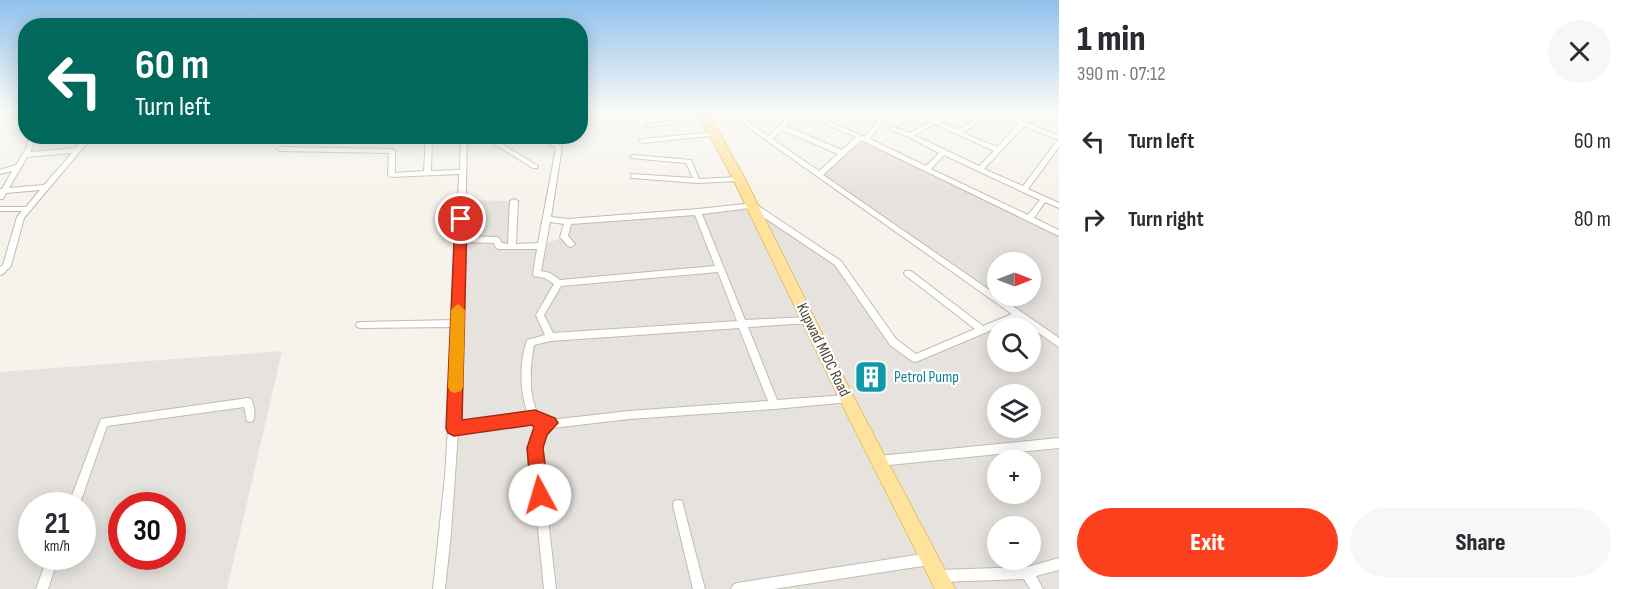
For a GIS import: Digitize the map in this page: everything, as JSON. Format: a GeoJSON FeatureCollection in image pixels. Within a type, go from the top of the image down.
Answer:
{"type":"FeatureCollection","features":[{"type":"Feature","properties":{"kind":"main road","name":"Kupwad MIDC Road"},"geometry":{"type":"LineString","coordinates":[[717,138],[740,179],[847,399],[942,583]]}},
{"type":"Feature","properties":{"kind":"street"},"geometry":{"type":"LineString","coordinates":[[642,141],[668,138]]}},
{"type":"Feature","properties":{"kind":"street"},"geometry":{"type":"LineString","coordinates":[[808,138],[842,153]]}},
{"type":"Feature","properties":{"kind":"street"},"geometry":{"type":"LineString","coordinates":[[820,174],[842,153],[863,138]]}},
{"type":"Feature","properties":{"kind":"street"},"geometry":{"type":"LineString","coordinates":[[865,138],[1059,232]]}},
{"type":"Feature","properties":{"kind":"street"},"geometry":{"type":"LineString","coordinates":[[916,138],[1059,206]]}},
{"type":"Feature","properties":{"kind":"street"},"geometry":{"type":"LineString","coordinates":[[971,138],[997,150]]}},
{"type":"Feature","properties":{"kind":"street"},"geometry":{"type":"LineString","coordinates":[[980,169],[1009,138]]}},
{"type":"Feature","properties":{"kind":"street"},"geometry":{"type":"LineString","coordinates":[[768,139],[1059,343]]}},
{"type":"Feature","properties":{"kind":"street"},"geometry":{"type":"LineString","coordinates":[[1024,190],[1059,140]]}},
{"type":"Feature","properties":{"kind":"street"},"geometry":{"type":"LineString","coordinates":[[1,193],[25,155],[29,144]]}},
{"type":"Feature","properties":{"kind":"street"},"geometry":{"type":"LineString","coordinates":[[0,272],[7,267],[21,217],[84,144]]}},
{"type":"Feature","properties":{"kind":"street"},"geometry":{"type":"LineString","coordinates":[[427,173],[429,144]]}},
{"type":"Feature","properties":{"kind":"street"},"geometry":{"type":"LineString","coordinates":[[439,589],[447,527],[454,428],[464,144]]}},
{"type":"Feature","properties":{"kind":"street"},"geometry":{"type":"LineString","coordinates":[[498,144],[536,166]]}},
{"type":"Feature","properties":{"kind":"street"},"geometry":{"type":"LineString","coordinates":[[554,144],[559,147],[537,274],[547,275],[559,283],[720,269]]}},
{"type":"Feature","properties":{"kind":"street"},"geometry":{"type":"LineString","coordinates":[[280,149],[392,151],[390,175],[463,172]]}},
{"type":"Feature","properties":{"kind":"street"},"geometry":{"type":"LineString","coordinates":[[25,155],[79,150]]}},
{"type":"Feature","properties":{"kind":"street"},"geometry":{"type":"LineString","coordinates":[[928,168],[943,152]]}},
{"type":"Feature","properties":{"kind":"street"},"geometry":{"type":"LineString","coordinates":[[633,158],[689,161],[697,181]]}},
{"type":"Feature","properties":{"kind":"street"},"geometry":{"type":"LineString","coordinates":[[0,172],[18,166]]}},
{"type":"Feature","properties":{"kind":"street"},"geometry":{"type":"LineString","coordinates":[[996,177],[1004,170]]}},
{"type":"Feature","properties":{"kind":"street"},"geometry":{"type":"LineString","coordinates":[[633,176],[697,181],[740,179]]}},
{"type":"Feature","properties":{"kind":"street"},"geometry":{"type":"LineString","coordinates":[[1,193],[46,187]]}},
{"type":"Feature","properties":{"kind":"street"},"geometry":{"type":"LineString","coordinates":[[1030,218],[1044,199]]}},
{"type":"Feature","properties":{"kind":"street"},"geometry":{"type":"LineString","coordinates":[[512,247],[514,201]]}},
{"type":"Feature","properties":{"kind":"street"},"geometry":{"type":"LineString","coordinates":[[546,219],[568,222],[698,212],[751,205],[838,263],[893,342],[915,358],[1019,315]]}},
{"type":"Feature","properties":{"kind":"street"},"geometry":{"type":"LineString","coordinates":[[0,209],[28,209]]}},
{"type":"Feature","properties":{"kind":"street"},"geometry":{"type":"LineString","coordinates":[[698,212],[774,405]]}},
{"type":"Feature","properties":{"kind":"street"},"geometry":{"type":"LineString","coordinates":[[568,222],[564,237],[571,244]]}},
{"type":"Feature","properties":{"kind":"street"},"geometry":{"type":"LineString","coordinates":[[460,239],[496,240],[499,246],[542,246]]}},
{"type":"Feature","properties":{"kind":"street"},"geometry":{"type":"LineString","coordinates":[[908,273],[981,329]]}},
{"type":"Feature","properties":{"kind":"street"},"geometry":{"type":"LineString","coordinates":[[550,336],[540,315],[559,283]]}},
{"type":"Feature","properties":{"kind":"street"},"geometry":{"type":"LineString","coordinates":[[808,320],[550,336],[530,343],[526,357],[528,391],[535,418],[541,423],[550,423],[847,399]]}},
{"type":"Feature","properties":{"kind":"street"},"geometry":{"type":"LineString","coordinates":[[360,325],[457,323]]}},
{"type":"Feature","properties":{"kind":"street"},"geometry":{"type":"LineString","coordinates":[[78,492],[104,422],[248,402],[250,418]]}},
{"type":"Feature","properties":{"kind":"street"},"geometry":{"type":"LineString","coordinates":[[454,428],[535,418]]}},
{"type":"Feature","properties":{"kind":"street"},"geometry":{"type":"LineString","coordinates":[[550,423],[541,431],[535,448],[550,589]]}},
{"type":"Feature","properties":{"kind":"street"},"geometry":{"type":"LineString","coordinates":[[879,461],[1059,443]]}},
{"type":"Feature","properties":{"kind":"street"},"geometry":{"type":"LineString","coordinates":[[678,506],[699,589]]}},
{"type":"Feature","properties":{"kind":"street"},"geometry":{"type":"LineString","coordinates":[[737,589],[930,559]]}},
{"type":"Feature","properties":{"kind":"street"},"geometry":{"type":"LineString","coordinates":[[942,583],[1027,573],[1059,564]]}},
{"type":"Feature","properties":{"kind":"street"},"geometry":{"type":"LineString","coordinates":[[42,589],[49,570]]}},
{"type":"Feature","properties":{"kind":"street"},"geometry":{"type":"LineString","coordinates":[[1027,573],[1036,589]]}},
{"type":"Feature","properties":{"kind":"shaded area"},"geometry":{"type":"Polygon","coordinates":[[[867,139],[1059,233],[1059,589],[434,589],[454,428],[462,200],[514,201],[512,246],[539,246],[564,237],[568,222],[751,205],[838,263],[873,317],[915,358],[987,325],[987,372],[1041,372],[1041,318],[1001,318],[1012,313],[1002,306],[1041,306],[1041,252],[987,252],[987,295],[820,174],[838,157],[867,139]]]}},
{"type":"Feature","properties":{"kind":"shaded area"},"geometry":{"type":"Polygon","coordinates":[[[282,351],[227,589],[0,589],[0,372],[282,351]]]}},
{"type":"Feature","properties":{"kind":"slow traffic"},"geometry":{"type":"LineString","coordinates":[[455,387],[458,310]]}},
{"type":"Feature","properties":{"kind":"place","name":"Petrol Pump"},"geometry":{"type":"Point","coordinates":[871,377]}},
{"type":"Feature","properties":{"kind":"route"},"geometry":{"type":"LineString","coordinates":[[461,219],[454,428],[535,418],[541,423],[550,423],[541,431],[535,448],[540,495]]}}]}
